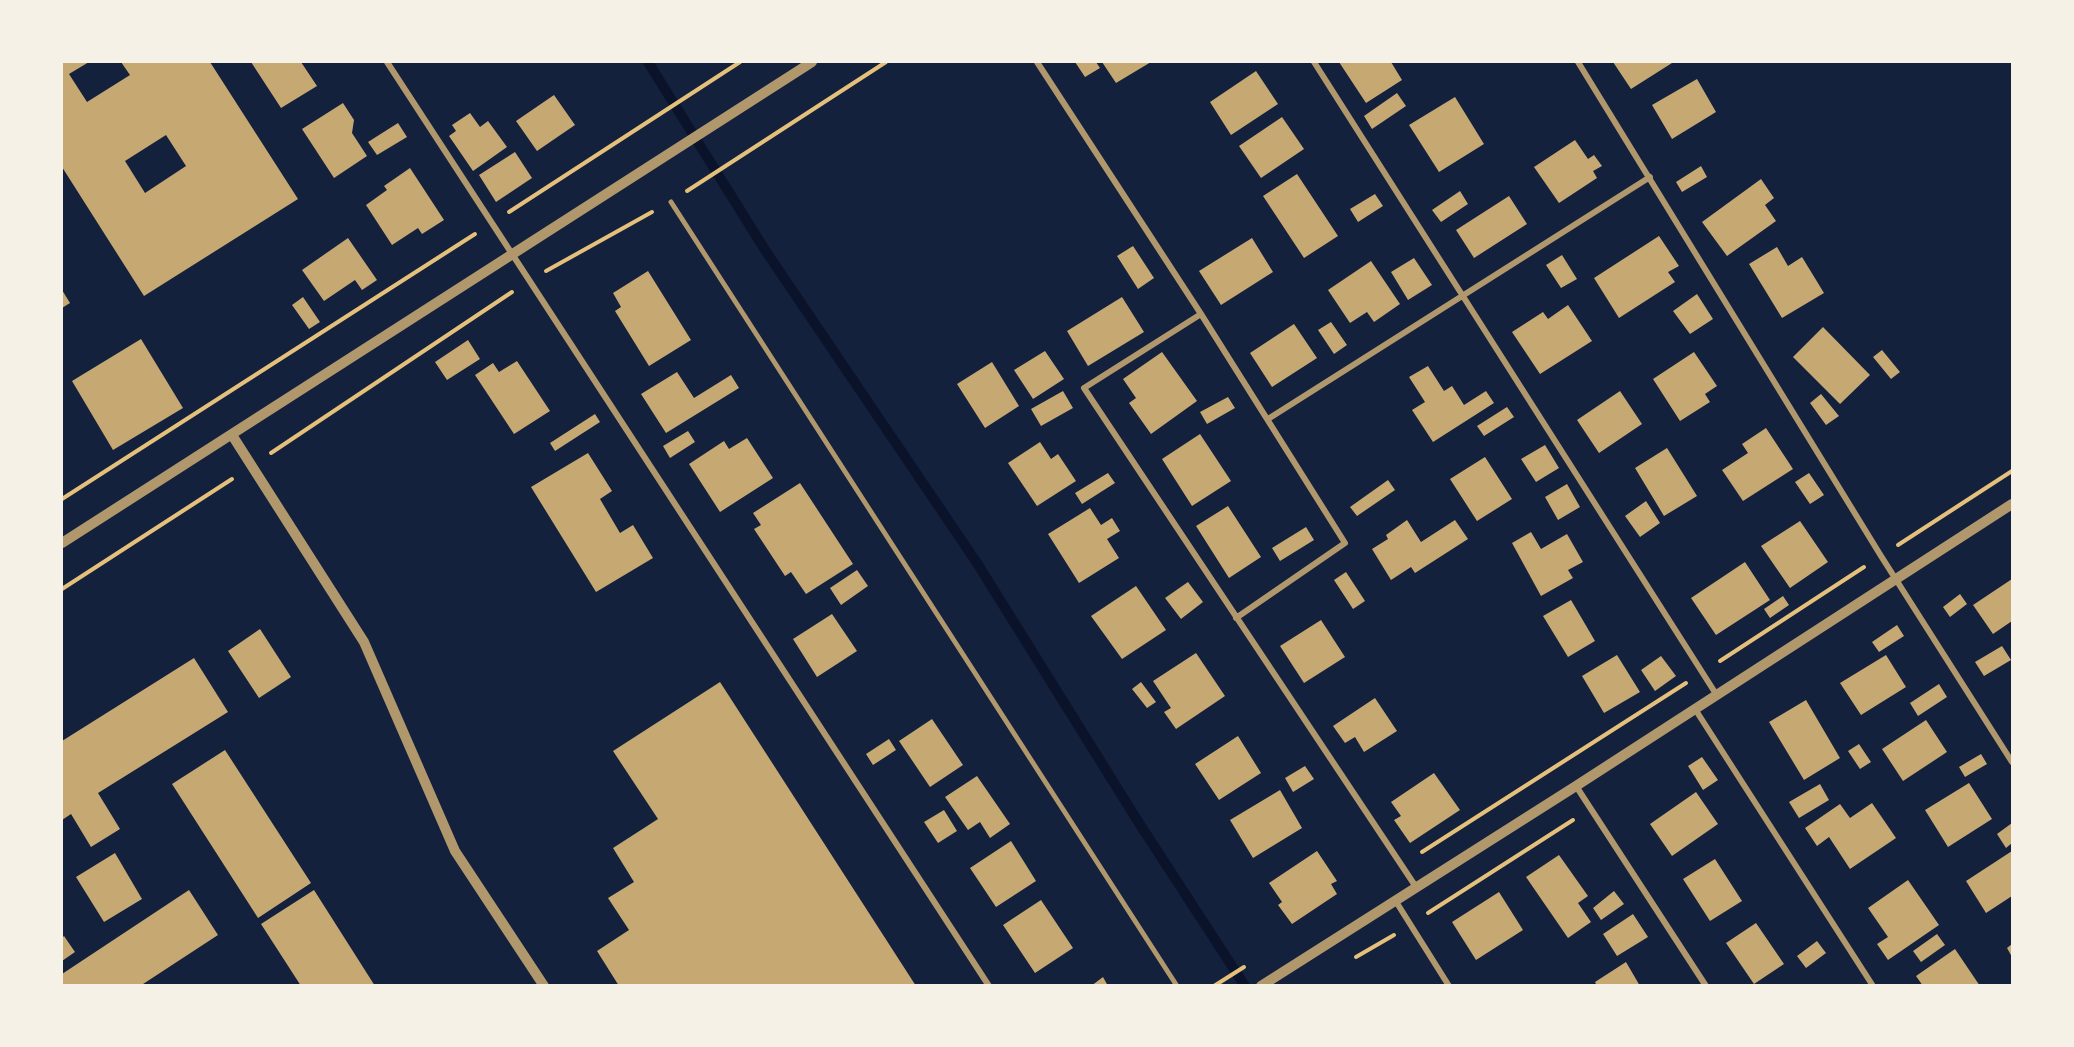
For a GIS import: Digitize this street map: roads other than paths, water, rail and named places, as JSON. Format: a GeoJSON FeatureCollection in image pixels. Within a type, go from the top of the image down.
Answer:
{"type":"FeatureCollection","features":[{"type":"Feature","properties":{"kind":"street"},"geometry":{"type":"LineString","coordinates":[[387,62],[989,986]]}},
{"type":"Feature","properties":{"kind":"street"},"geometry":{"type":"LineString","coordinates":[[62,543],[812,62]]}},
{"type":"Feature","properties":{"kind":"street"},"geometry":{"type":"LineString","coordinates":[[1036,62],[1201,314],[1345,543],[1236,618]]}},
{"type":"Feature","properties":{"kind":"street"},"geometry":{"type":"LineString","coordinates":[[1314,62],[1716,694]]}},
{"type":"Feature","properties":{"kind":"street"},"geometry":{"type":"LineString","coordinates":[[1578,62],[1881,556],[2013,762]]}},
{"type":"Feature","properties":{"kind":"street"},"geometry":{"type":"LineString","coordinates":[[1268,419],[1650,177]]}},
{"type":"Feature","properties":{"kind":"street"},"geometry":{"type":"LineString","coordinates":[[671,202],[1177,986]]}},
{"type":"Feature","properties":{"kind":"street"},"geometry":{"type":"LineString","coordinates":[[1201,314],[1084,387],[1416,888]]}},
{"type":"Feature","properties":{"kind":"street"},"geometry":{"type":"LineString","coordinates":[[232,435],[364,642],[455,851],[544,986]]}},
{"type":"Feature","properties":{"kind":"street"},"geometry":{"type":"LineString","coordinates":[[1264,984],[2013,504]]}},
{"type":"Feature","properties":{"kind":"street"},"geometry":{"type":"LineString","coordinates":[[1695,709],[1872,986]]}},
{"type":"Feature","properties":{"kind":"street"},"geometry":{"type":"LineString","coordinates":[[1576,786],[1706,986]]}},
{"type":"Feature","properties":{"kind":"street"},"geometry":{"type":"LineString","coordinates":[[1395,900],[1449,986]]}},
{"type":"Feature","properties":{"kind":"waterway"},"geometry":{"type":"LineString","coordinates":[[648,62],[765,250],[977,563],[1139,823],[1245,986]]}}]}
